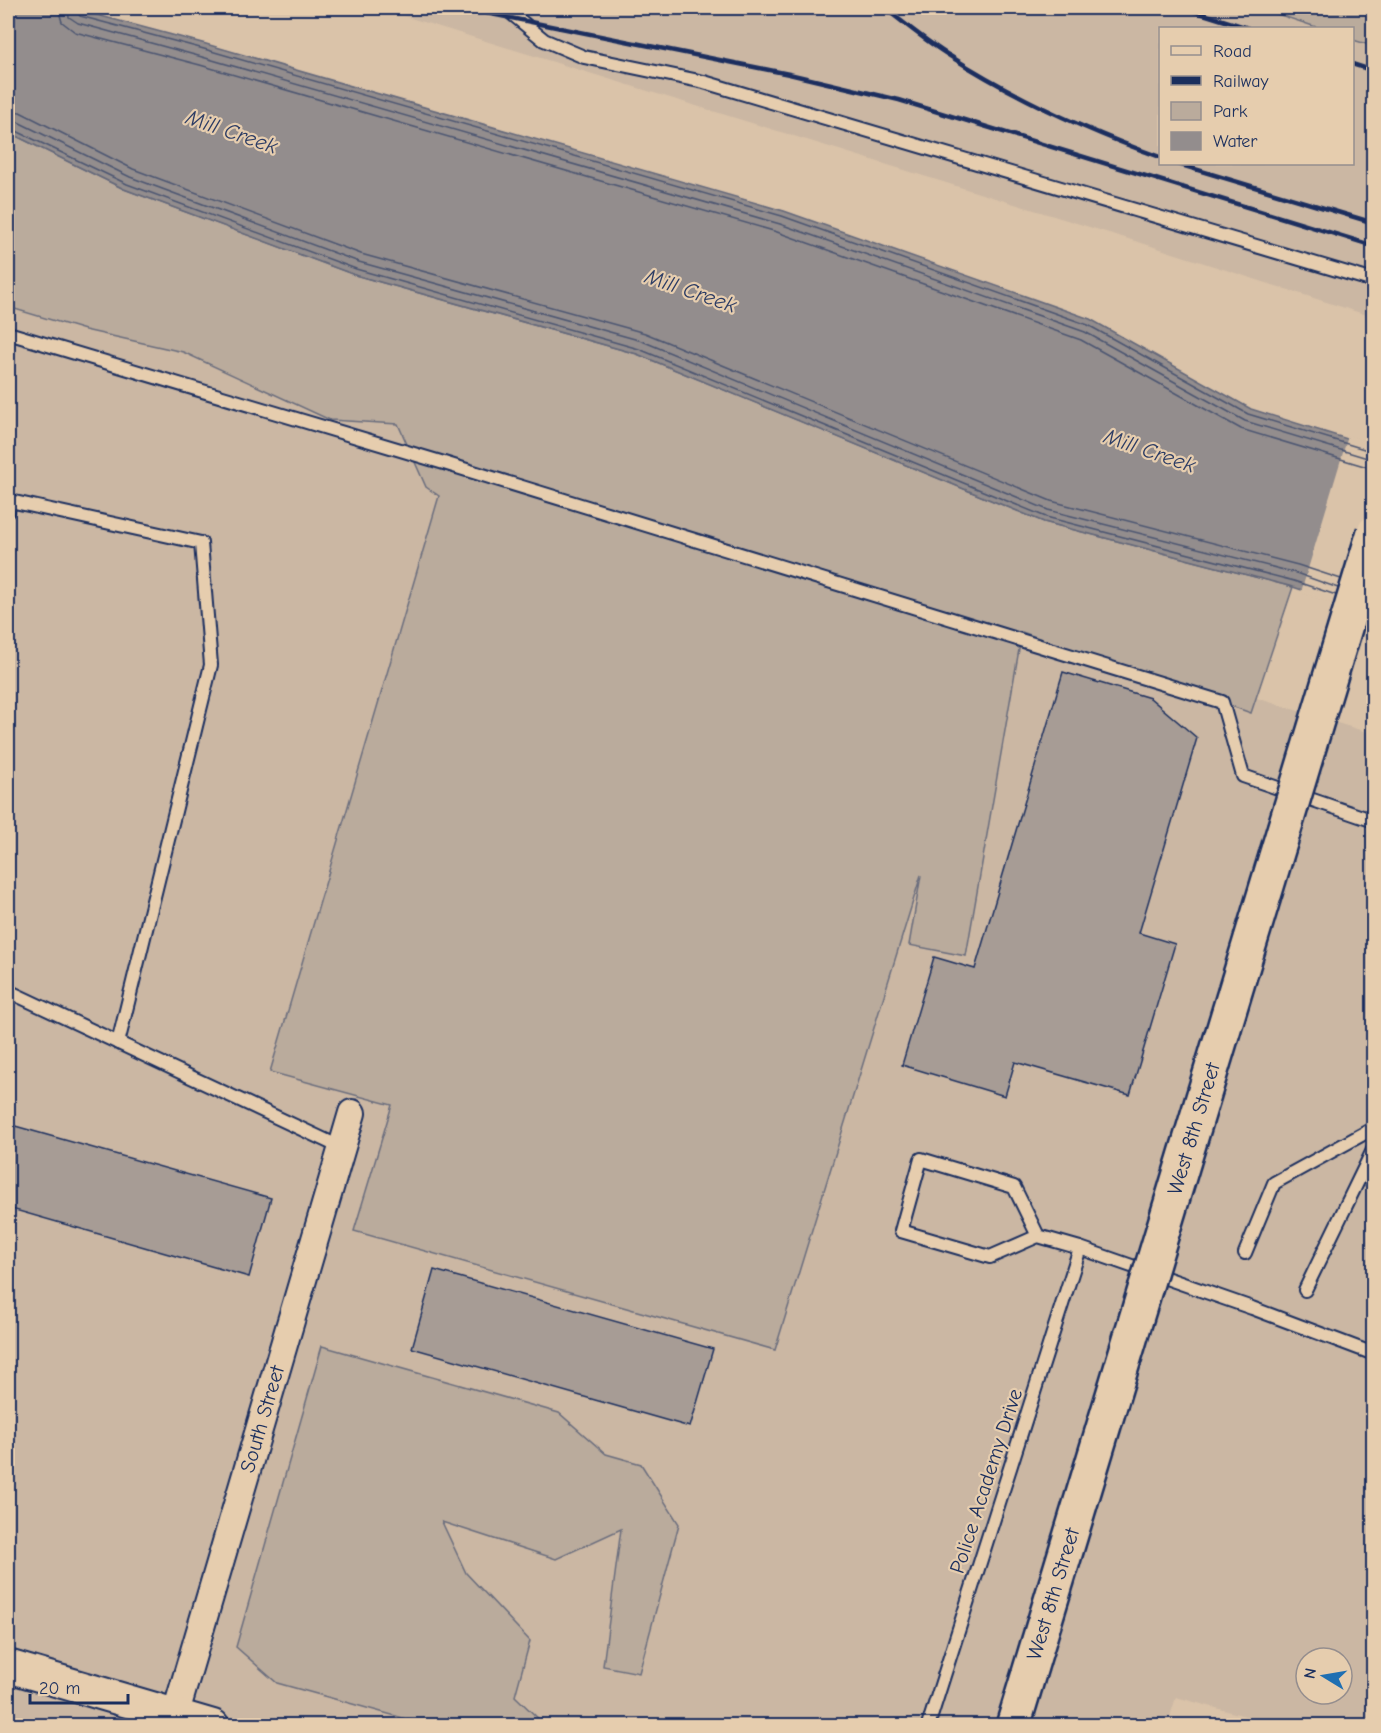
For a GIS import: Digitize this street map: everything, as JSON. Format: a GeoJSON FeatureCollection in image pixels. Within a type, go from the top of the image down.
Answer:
{"type":"FeatureCollection","features":[{"type":"Feature","properties":{"kind":"main road","name":"West 8th Street"},"geometry":{"type":"LineString","coordinates":[[1013,1725],[1374,532]]}},
{"type":"Feature","properties":{"kind":"street","name":"South Street"},"geometry":{"type":"LineString","coordinates":[[173,1720],[352,1113]]}},
{"type":"Feature","properties":{"kind":"street"},"geometry":{"type":"LineString","coordinates":[[8,1666],[173,1720],[213,1725]]}},
{"type":"Feature","properties":{"kind":"lane"},"geometry":{"type":"LineString","coordinates":[[505,8],[544,40],[584,57],[704,82],[1374,281]]}},
{"type":"Feature","properties":{"kind":"lane"},"geometry":{"type":"LineString","coordinates":[[8,333],[455,466],[1222,702],[1243,776],[1374,821]]}},
{"type":"Feature","properties":{"kind":"lane"},"geometry":{"type":"LineString","coordinates":[[8,511],[10,501],[201,543],[211,665],[118,1043]]}},
{"type":"Feature","properties":{"kind":"lane"},"geometry":{"type":"LineString","coordinates":[[8,991],[342,1148]]}},
{"type":"Feature","properties":{"kind":"lane"},"geometry":{"type":"LineString","coordinates":[[1245,1253],[1274,1183],[1374,1128]]}},
{"type":"Feature","properties":{"kind":"lane"},"geometry":{"type":"LineString","coordinates":[[1305,1290],[1374,1148]]}},
{"type":"Feature","properties":{"kind":"lane"},"geometry":{"type":"LineString","coordinates":[[1038,1236],[1014,1187],[921,1160],[901,1230],[990,1257],[1038,1236],[1080,1248],[1374,1354]]}},
{"type":"Feature","properties":{"kind":"lane","name":"Police Academy Drive"},"geometry":{"type":"LineString","coordinates":[[928,1725],[1080,1248]]}},
{"type":"Feature","properties":{"kind":"shaded area"},"geometry":{"type":"Polygon","coordinates":[[[378,8],[1373,8],[1373,317],[1148,245],[378,8]]]}},
{"type":"Feature","properties":{"kind":"shaded area"},"geometry":{"type":"Polygon","coordinates":[[[8,132],[1000,619],[1373,734],[1373,1725],[1278,1725],[1176,1697],[1167,1726],[8,1725],[8,132]]]}},
{"type":"Feature","properties":{"kind":"green space"},"geometry":{"type":"Polygon","coordinates":[[[1259,8],[1373,8],[1373,46],[1354,40],[1354,27],[1316,27],[1259,8]]]}},
{"type":"Feature","properties":{"kind":"green space"},"geometry":{"type":"Polygon","coordinates":[[[8,132],[124,189],[355,275],[637,354],[1044,522],[1293,587],[1251,713],[1022,632],[966,956],[909,945],[921,875],[775,1350],[354,1231],[392,1105],[270,1072],[439,496],[426,487],[398,424],[330,420],[183,352],[85,330],[8,307],[8,132]]]}},
{"type":"Feature","properties":{"kind":"green space"},"geometry":{"type":"Polygon","coordinates":[[[322,1346],[559,1413],[606,1454],[641,1464],[679,1524],[639,1673],[603,1666],[621,1529],[556,1559],[442,1522],[466,1573],[530,1641],[515,1696],[545,1725],[428,1725],[277,1683],[236,1647],[322,1346]]]}},
{"type":"Feature","properties":{"kind":"water","name":"Mill Creek"},"geometry":{"type":"Polygon","coordinates":[[[8,8],[71,8],[206,44],[784,211],[1090,319],[1251,409],[1373,447],[1373,614],[1293,587],[1044,522],[637,354],[355,275],[124,189],[8,132],[8,8]]]}},
{"type":"Feature","properties":{"kind":"pier"},"geometry":{"type":"Polygon","coordinates":[[[1348,436],[1374,444],[1373,617],[1301,592],[1348,436]]]}},
{"type":"Feature","properties":{"kind":"building"},"geometry":{"type":"Polygon","coordinates":[[[1063,672],[1150,698],[1197,738],[1139,933],[1175,944],[1130,1095],[1015,1062],[1005,1096],[902,1065],[934,957],[975,969],[1063,672]]]}},
{"type":"Feature","properties":{"kind":"building"},"geometry":{"type":"Polygon","coordinates":[[[8,1124],[271,1198],[249,1277],[8,1208],[8,1124]]]}},
{"type":"Feature","properties":{"kind":"building"},"geometry":{"type":"Polygon","coordinates":[[[434,1270],[713,1349],[690,1427],[412,1348],[434,1270]]]}},
{"type":"Feature","properties":{"kind":"railway"},"geometry":{"type":"LineString","coordinates":[[461,8],[789,74],[899,100],[1374,246]]}},
{"type":"Feature","properties":{"kind":"railway"},"geometry":{"type":"LineString","coordinates":[[884,8],[941,51],[1026,100],[1079,125],[1159,157]]}},
{"type":"Feature","properties":{"kind":"railway"},"geometry":{"type":"LineString","coordinates":[[1184,8],[1245,27]]}},
{"type":"Feature","properties":{"kind":"railway"},"geometry":{"type":"LineString","coordinates":[[1354,65],[1374,71]]}},
{"type":"Feature","properties":{"kind":"railway"},"geometry":{"type":"LineString","coordinates":[[1181,165],[1374,223]]}}]}
